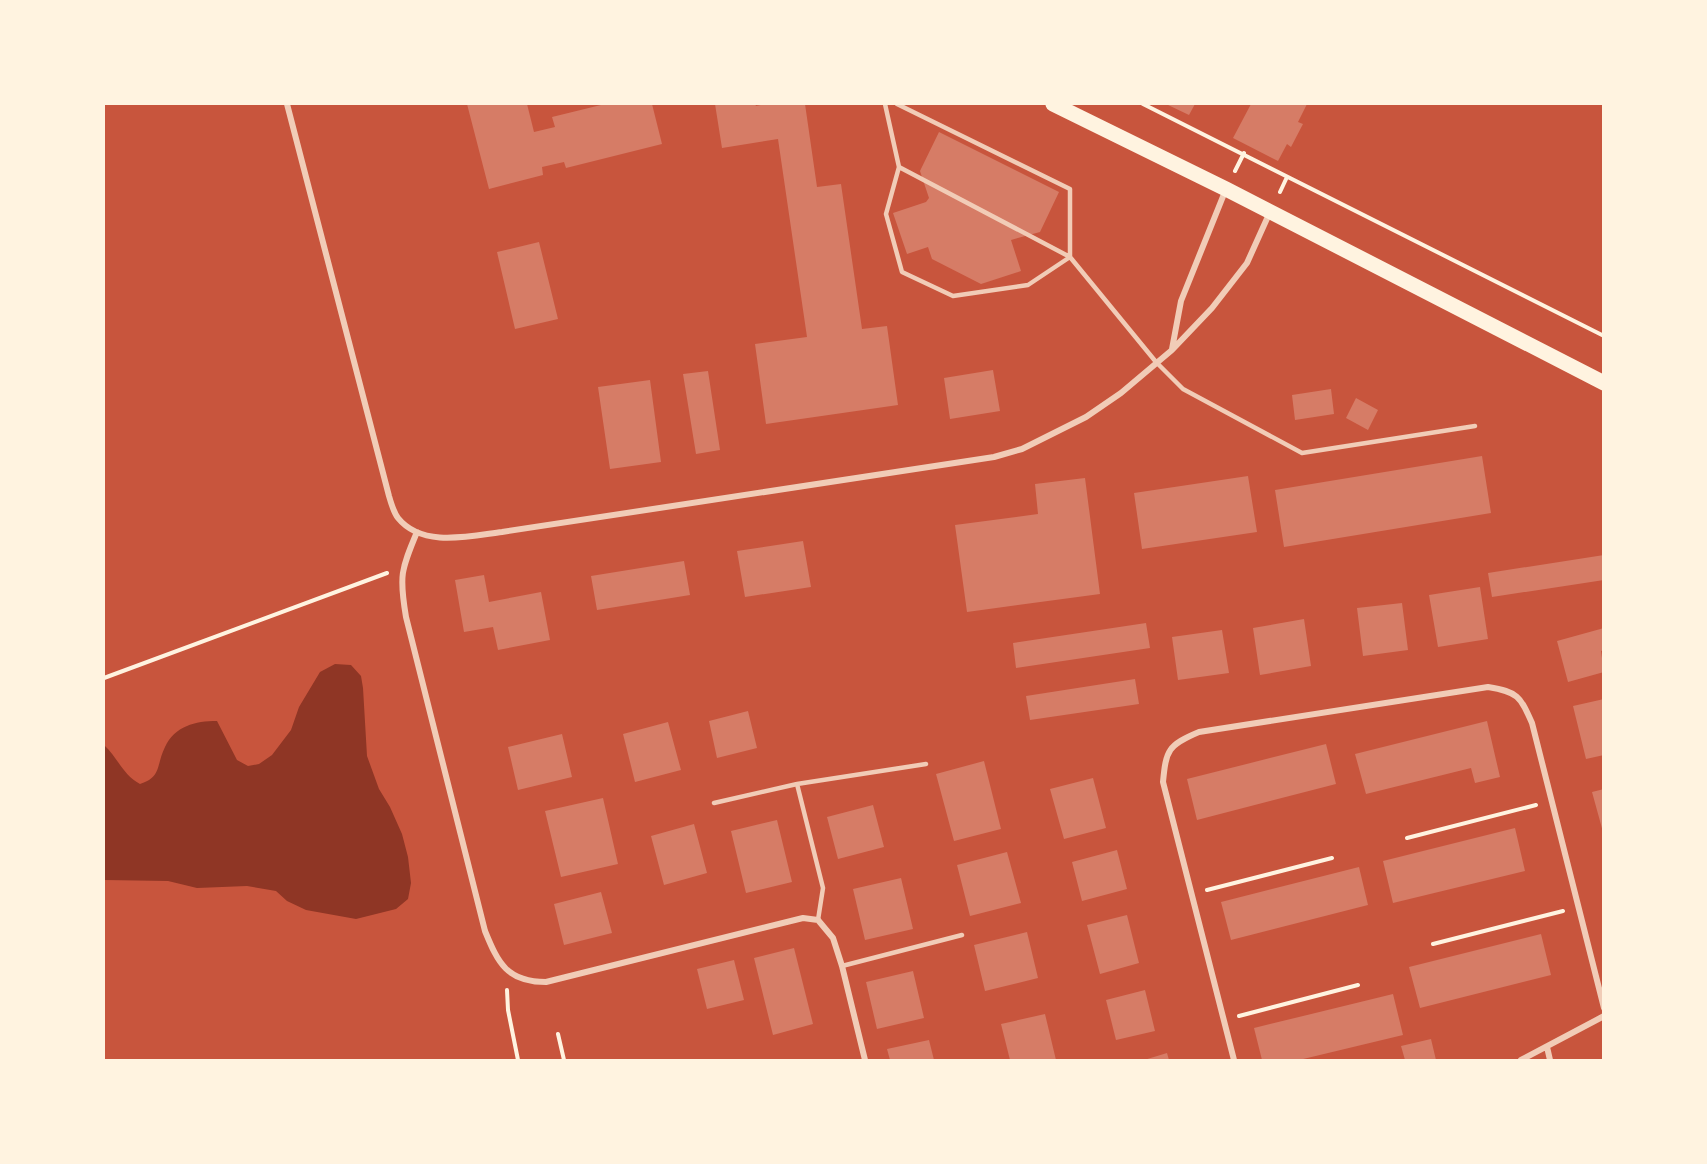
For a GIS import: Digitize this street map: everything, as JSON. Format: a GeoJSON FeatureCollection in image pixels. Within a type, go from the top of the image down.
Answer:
{"type":"FeatureCollection","features":[{"type":"Feature","properties":{"kind":"main road"},"geometry":{"type":"LineString","coordinates":[[1053,104],[1226,189],[1604,383]]}},
{"type":"Feature","properties":{"kind":"street"},"geometry":{"type":"LineString","coordinates":[[287,104],[389,496],[398,518],[417,532],[436,537],[461,537],[994,457],[1022,449],[1086,417],[1121,393],[1172,350],[1212,308],[1247,263],[1270,212]]}},
{"type":"Feature","properties":{"kind":"street"},"geometry":{"type":"LineString","coordinates":[[1172,350],[1181,301],[1226,189]]}},
{"type":"Feature","properties":{"kind":"street"},"geometry":{"type":"LineString","coordinates":[[417,532],[402,566],[401,587],[406,617],[485,931],[496,957],[507,971],[530,982],[546,982],[803,918],[818,920],[832,938],[842,966],[865,1060]]}},
{"type":"Feature","properties":{"kind":"street"},"geometry":{"type":"LineString","coordinates":[[1234,1060],[1163,782],[1166,756],[1179,740],[1199,732],[1488,687],[1508,690],[1522,701],[1532,723],[1604,1008]]}},
{"type":"Feature","properties":{"kind":"street"},"geometry":{"type":"LineString","coordinates":[[1521,1060],[1604,1016]]}},
{"type":"Feature","properties":{"kind":"street"},"geometry":{"type":"LineString","coordinates":[[1547,1047],[1550,1060]]}},
{"type":"Feature","properties":{"kind":"lane"},"geometry":{"type":"LineString","coordinates":[[885,104],[899,167],[886,214],[902,272],[953,296],[1028,285],[1070,257]]}},
{"type":"Feature","properties":{"kind":"lane"},"geometry":{"type":"LineString","coordinates":[[897,104],[1070,189],[1070,257]]}},
{"type":"Feature","properties":{"kind":"lane"},"geometry":{"type":"LineString","coordinates":[[899,167],[1070,257],[1156,362],[1183,389],[1302,453],[1475,426]]}},
{"type":"Feature","properties":{"kind":"lane"},"geometry":{"type":"LineString","coordinates":[[714,803],[797,784],[926,764]]}},
{"type":"Feature","properties":{"kind":"lane"},"geometry":{"type":"LineString","coordinates":[[797,784],[823,888],[818,920]]}},
{"type":"Feature","properties":{"kind":"lane"},"geometry":{"type":"LineString","coordinates":[[842,966],[962,935]]}},
{"type":"Feature","properties":{"kind":"path"},"geometry":{"type":"LineString","coordinates":[[1143,104],[1604,336]]}},
{"type":"Feature","properties":{"kind":"path"},"geometry":{"type":"LineString","coordinates":[[104,678],[402,566]]}},
{"type":"Feature","properties":{"kind":"path"},"geometry":{"type":"LineString","coordinates":[[1407,838],[1551,801]]}},
{"type":"Feature","properties":{"kind":"path"},"geometry":{"type":"LineString","coordinates":[[1191,893],[1332,858]]}},
{"type":"Feature","properties":{"kind":"path"},"geometry":{"type":"LineString","coordinates":[[1433,944],[1578,907]]}},
{"type":"Feature","properties":{"kind":"path"},"geometry":{"type":"LineString","coordinates":[[507,971],[508,1010],[517,1058]]}},
{"type":"Feature","properties":{"kind":"path"},"geometry":{"type":"LineString","coordinates":[[1224,1020],[1358,985]]}},
{"type":"Feature","properties":{"kind":"path"},"geometry":{"type":"LineString","coordinates":[[558,1034],[564,1060]]}},
{"type":"Feature","properties":{"kind":"shaded area"},"geometry":{"type":"Polygon","coordinates":[[[335,664],[351,665],[361,676],[367,756],[379,789],[402,834],[411,883],[408,899],[396,909],[356,919],[306,910],[287,901],[276,891],[247,886],[197,888],[168,881],[104,880],[104,745],[129,776],[140,784],[155,774],[162,753],[174,734],[186,726],[217,721],[237,760],[248,766],[259,764],[272,755],[291,730],[299,707],[320,672],[335,664]]]}},
{"type":"Feature","properties":{"kind":"building"},"geometry":{"type":"Polygon","coordinates":[[[467,104],[527,104],[534,132],[555,127],[552,117],[605,104],[652,104],[662,144],[566,168],[564,162],[542,167],[543,175],[489,189],[467,104]]]}},
{"type":"Feature","properties":{"kind":"building"},"geometry":{"type":"Polygon","coordinates":[[[715,104],[755,104],[756,106],[805,104],[817,187],[841,184],[862,329],[887,326],[898,405],[766,424],[755,344],[807,337],[778,139],[722,148],[715,104]]]}},
{"type":"Feature","properties":{"kind":"building"},"geometry":{"type":"Polygon","coordinates":[[[1166,104],[1195,104],[1189,115],[1166,104]]]}},
{"type":"Feature","properties":{"kind":"building"},"geometry":{"type":"Polygon","coordinates":[[[1251,104],[1307,104],[1298,122],[1303,124],[1291,147],[1287,144],[1278,161],[1233,138],[1251,104]]]}},
{"type":"Feature","properties":{"kind":"building"},"geometry":{"type":"Polygon","coordinates":[[[939,132],[1059,192],[1040,232],[1011,240],[1021,271],[981,284],[932,259],[928,247],[907,254],[893,213],[926,202],[929,198],[920,171],[939,132]]]}},
{"type":"Feature","properties":{"kind":"building"},"geometry":{"type":"Polygon","coordinates":[[[539,242],[558,319],[515,329],[497,252],[539,242]]]}},
{"type":"Feature","properties":{"kind":"building"},"geometry":{"type":"Polygon","coordinates":[[[993,370],[1000,411],[950,419],[944,378],[993,370]]]}},
{"type":"Feature","properties":{"kind":"building"},"geometry":{"type":"Polygon","coordinates":[[[708,371],[720,450],[696,454],[683,374],[708,371]]]}},
{"type":"Feature","properties":{"kind":"building"},"geometry":{"type":"Polygon","coordinates":[[[650,380],[661,462],[610,469],[598,387],[650,380]]]}},
{"type":"Feature","properties":{"kind":"building"},"geometry":{"type":"Polygon","coordinates":[[[1331,389],[1334,414],[1295,420],[1292,395],[1331,389]]]}},
{"type":"Feature","properties":{"kind":"building"},"geometry":{"type":"Polygon","coordinates":[[[1356,398],[1378,410],[1368,430],[1346,418],[1356,398]]]}},
{"type":"Feature","properties":{"kind":"building"},"geometry":{"type":"Polygon","coordinates":[[[1482,456],[1491,513],[1284,547],[1275,490],[1482,456]]]}},
{"type":"Feature","properties":{"kind":"building"},"geometry":{"type":"Polygon","coordinates":[[[1248,476],[1257,532],[1142,549],[1134,493],[1248,476]]]}},
{"type":"Feature","properties":{"kind":"building"},"geometry":{"type":"Polygon","coordinates":[[[1085,478],[1100,594],[967,612],[955,525],[1038,514],[1035,484],[1085,478]]]}},
{"type":"Feature","properties":{"kind":"building"},"geometry":{"type":"Polygon","coordinates":[[[803,541],[811,587],[745,597],[737,551],[803,541]]]}},
{"type":"Feature","properties":{"kind":"building"},"geometry":{"type":"Polygon","coordinates":[[[1604,555],[1604,580],[1492,597],[1488,573],[1604,555]]]}},
{"type":"Feature","properties":{"kind":"building"},"geometry":{"type":"Polygon","coordinates":[[[684,561],[690,595],[597,610],[591,576],[684,561]]]}},
{"type":"Feature","properties":{"kind":"building"},"geometry":{"type":"Polygon","coordinates":[[[484,575],[489,602],[541,592],[550,640],[498,650],[493,627],[464,632],[455,580],[484,575]]]}},
{"type":"Feature","properties":{"kind":"building"},"geometry":{"type":"Polygon","coordinates":[[[1480,587],[1488,639],[1438,647],[1429,595],[1480,587]]]}},
{"type":"Feature","properties":{"kind":"building"},"geometry":{"type":"Polygon","coordinates":[[[1402,603],[1408,650],[1363,656],[1357,608],[1402,603]]]}},
{"type":"Feature","properties":{"kind":"building"},"geometry":{"type":"Polygon","coordinates":[[[1304,619],[1311,666],[1260,675],[1253,628],[1304,619]]]}},
{"type":"Feature","properties":{"kind":"building"},"geometry":{"type":"Polygon","coordinates":[[[1146,623],[1150,648],[1016,668],[1013,643],[1146,623]]]}},
{"type":"Feature","properties":{"kind":"building"},"geometry":{"type":"Polygon","coordinates":[[[1604,628],[1604,650],[1601,651],[1604,672],[1568,682],[1557,641],[1604,628]]]}},
{"type":"Feature","properties":{"kind":"building"},"geometry":{"type":"Polygon","coordinates":[[[1222,630],[1229,673],[1178,680],[1172,637],[1222,630]]]}},
{"type":"Feature","properties":{"kind":"building"},"geometry":{"type":"Polygon","coordinates":[[[1135,679],[1139,704],[1030,720],[1026,696],[1135,679]]]}},
{"type":"Feature","properties":{"kind":"building"},"geometry":{"type":"Polygon","coordinates":[[[1604,699],[1604,755],[1586,759],[1573,706],[1604,699]]]}},
{"type":"Feature","properties":{"kind":"building"},"geometry":{"type":"Polygon","coordinates":[[[748,711],[757,748],[717,758],[709,721],[748,711]]]}},
{"type":"Feature","properties":{"kind":"building"},"geometry":{"type":"Polygon","coordinates":[[[1487,721],[1500,777],[1475,783],[1471,768],[1366,794],[1355,754],[1487,721]]]}},
{"type":"Feature","properties":{"kind":"building"},"geometry":{"type":"Polygon","coordinates":[[[668,722],[681,770],[635,782],[623,734],[668,722]]]}},
{"type":"Feature","properties":{"kind":"building"},"geometry":{"type":"Polygon","coordinates":[[[562,734],[572,777],[518,790],[508,747],[562,734]]]}},
{"type":"Feature","properties":{"kind":"building"},"geometry":{"type":"Polygon","coordinates":[[[1326,744],[1336,784],[1197,820],[1187,779],[1326,744]]]}},
{"type":"Feature","properties":{"kind":"building"},"geometry":{"type":"Polygon","coordinates":[[[984,761],[1001,829],[954,841],[936,774],[984,761]]]}},
{"type":"Feature","properties":{"kind":"building"},"geometry":{"type":"Polygon","coordinates":[[[1093,778],[1106,828],[1064,839],[1050,789],[1093,778]]]}},
{"type":"Feature","properties":{"kind":"building"},"geometry":{"type":"Polygon","coordinates":[[[1604,789],[1604,831],[1603,832],[1592,792],[1604,789]]]}},
{"type":"Feature","properties":{"kind":"building"},"geometry":{"type":"Polygon","coordinates":[[[603,798],[618,864],[561,877],[545,811],[603,798]]]}},
{"type":"Feature","properties":{"kind":"building"},"geometry":{"type":"Polygon","coordinates":[[[873,805],[884,847],[838,859],[827,817],[873,805]]]}},
{"type":"Feature","properties":{"kind":"building"},"geometry":{"type":"Polygon","coordinates":[[[777,820],[792,882],[746,893],[731,831],[777,820]]]}},
{"type":"Feature","properties":{"kind":"building"},"geometry":{"type":"Polygon","coordinates":[[[694,824],[707,873],[664,885],[651,836],[694,824]]]}},
{"type":"Feature","properties":{"kind":"building"},"geometry":{"type":"Polygon","coordinates":[[[1515,828],[1525,871],[1393,903],[1383,861],[1515,828]]]}},
{"type":"Feature","properties":{"kind":"building"},"geometry":{"type":"Polygon","coordinates":[[[1117,850],[1127,889],[1082,901],[1072,862],[1117,850]]]}},
{"type":"Feature","properties":{"kind":"building"},"geometry":{"type":"Polygon","coordinates":[[[1007,852],[1021,903],[970,916],[957,865],[1007,852]]]}},
{"type":"Feature","properties":{"kind":"building"},"geometry":{"type":"Polygon","coordinates":[[[1359,867],[1368,905],[1231,940],[1221,902],[1359,867]]]}},
{"type":"Feature","properties":{"kind":"building"},"geometry":{"type":"Polygon","coordinates":[[[901,878],[913,929],[865,940],[853,889],[901,878]]]}},
{"type":"Feature","properties":{"kind":"building"},"geometry":{"type":"Polygon","coordinates":[[[601,892],[612,933],[564,945],[554,904],[601,892]]]}},
{"type":"Feature","properties":{"kind":"building"},"geometry":{"type":"Polygon","coordinates":[[[1127,915],[1139,963],[1100,974],[1087,925],[1127,915]]]}},
{"type":"Feature","properties":{"kind":"building"},"geometry":{"type":"Polygon","coordinates":[[[1027,932],[1038,978],[985,991],[974,945],[1027,932]]]}},
{"type":"Feature","properties":{"kind":"building"},"geometry":{"type":"Polygon","coordinates":[[[1541,934],[1551,975],[1420,1008],[1409,967],[1541,934]]]}},
{"type":"Feature","properties":{"kind":"building"},"geometry":{"type":"Polygon","coordinates":[[[794,948],[813,1024],[773,1035],[754,958],[794,948]]]}},
{"type":"Feature","properties":{"kind":"building"},"geometry":{"type":"Polygon","coordinates":[[[734,960],[744,1000],[707,1009],[697,969],[734,960]]]}},
{"type":"Feature","properties":{"kind":"building"},"geometry":{"type":"Polygon","coordinates":[[[913,971],[924,1018],[877,1029],[866,982],[913,971]]]}},
{"type":"Feature","properties":{"kind":"building"},"geometry":{"type":"Polygon","coordinates":[[[1145,990],[1155,1031],[1116,1040],[1106,1000],[1145,990]]]}},
{"type":"Feature","properties":{"kind":"building"},"geometry":{"type":"Polygon","coordinates":[[[1393,994],[1403,1035],[1299,1060],[1262,1060],[1254,1028],[1393,994]]]}},
{"type":"Feature","properties":{"kind":"building"},"geometry":{"type":"Polygon","coordinates":[[[1045,1014],[1056,1060],[1010,1060],[1001,1024],[1045,1014]]]}},
{"type":"Feature","properties":{"kind":"building"},"geometry":{"type":"Polygon","coordinates":[[[1431,1039],[1436,1060],[1405,1060],[1401,1046],[1431,1039]]]}},
{"type":"Feature","properties":{"kind":"building"},"geometry":{"type":"Polygon","coordinates":[[[929,1040],[934,1060],[890,1060],[887,1049],[929,1040]]]}},
{"type":"Feature","properties":{"kind":"building"},"geometry":{"type":"Polygon","coordinates":[[[1167,1053],[1169,1060],[1144,1060],[1167,1053]]]}}]}
